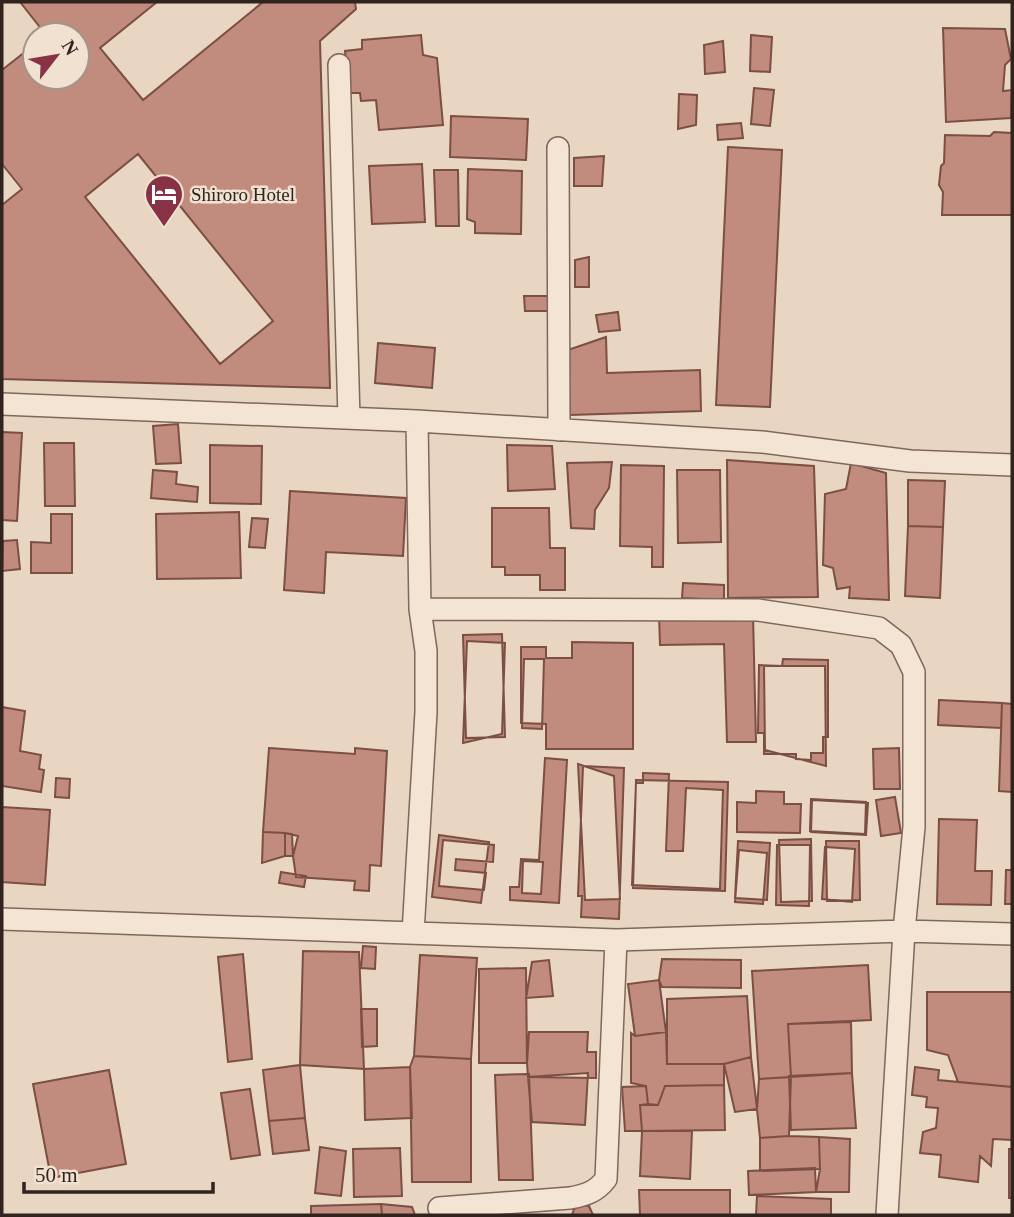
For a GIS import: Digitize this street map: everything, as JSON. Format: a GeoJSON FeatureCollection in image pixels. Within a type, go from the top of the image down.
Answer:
{"type":"FeatureCollection","features":[{"type":"Feature","properties":{"kind":"street"},"geometry":{"type":"LineString","coordinates":[[339,65],[349,418]]}},
{"type":"Feature","properties":{"kind":"street"},"geometry":{"type":"LineString","coordinates":[[558,148],[559,430]]}},
{"type":"Feature","properties":{"kind":"street"},"geometry":{"type":"LineString","coordinates":[[2,404],[417,421],[762,442],[910,461],[1012,465]]}},
{"type":"Feature","properties":{"kind":"street"},"geometry":{"type":"LineString","coordinates":[[414,933],[426,712],[426,651],[420,609],[417,421]]}},
{"type":"Feature","properties":{"kind":"street"},"geometry":{"type":"LineString","coordinates":[[420,609],[733,609],[831,619],[879,628],[901,645],[914,671],[914,827],[904,931],[887,1215]]}},
{"type":"Feature","properties":{"kind":"street"},"geometry":{"type":"LineString","coordinates":[[2,919],[616,940],[904,931],[1012,934]]}},
{"type":"Feature","properties":{"kind":"street"},"geometry":{"type":"LineString","coordinates":[[439,1208],[570,1198],[587,1195],[599,1188],[606,1179],[616,940]]}},
{"type":"Feature","properties":{"kind":"building"},"geometry":{"type":"Polygon","coordinates":[[[2,2],[20,2],[35,21],[21,21],[21,55],[2,70],[2,2]]]}},
{"type":"Feature","properties":{"kind":"building","name":"Shiroro Hotel"},"geometry":{"type":"Polygon","coordinates":[[[2,2],[355,2],[356,9],[320,41],[330,388],[2,379],[2,2]]]}},
{"type":"Feature","properties":{"kind":"building"},"geometry":{"type":"Polygon","coordinates":[[[157,2],[263,2],[143,100],[100,48],[157,2]]]}},
{"type":"Feature","properties":{"kind":"building"},"geometry":{"type":"Polygon","coordinates":[[[943,28],[1005,29],[1011,59],[1005,65],[1003,91],[1012,90],[1011,118],[946,122],[943,28]]]}},
{"type":"Feature","properties":{"kind":"building"},"geometry":{"type":"Polygon","coordinates":[[[421,35],[423,55],[437,58],[443,125],[379,130],[376,100],[361,101],[360,93],[349,93],[345,51],[362,49],[362,40],[421,35]]]}},
{"type":"Feature","properties":{"kind":"building"},"geometry":{"type":"Polygon","coordinates":[[[751,35],[772,37],[770,72],[750,71],[751,35]]]}},
{"type":"Feature","properties":{"kind":"building"},"geometry":{"type":"Polygon","coordinates":[[[723,41],[725,72],[705,74],[704,45],[723,41]]]}},
{"type":"Feature","properties":{"kind":"building"},"geometry":{"type":"Polygon","coordinates":[[[754,88],[774,90],[770,126],[751,124],[754,88]]]}},
{"type":"Feature","properties":{"kind":"building"},"geometry":{"type":"Polygon","coordinates":[[[679,94],[697,95],[696,125],[678,129],[679,94]]]}},
{"type":"Feature","properties":{"kind":"building"},"geometry":{"type":"Polygon","coordinates":[[[451,116],[528,119],[526,160],[450,157],[451,116]]]}},
{"type":"Feature","properties":{"kind":"building"},"geometry":{"type":"Polygon","coordinates":[[[741,123],[743,138],[718,140],[717,125],[741,123]]]}},
{"type":"Feature","properties":{"kind":"building"},"geometry":{"type":"Polygon","coordinates":[[[994,132],[1012,133],[1012,215],[942,215],[943,192],[939,185],[941,166],[944,163],[945,135],[990,136],[994,132]]]}},
{"type":"Feature","properties":{"kind":"building"},"geometry":{"type":"Polygon","coordinates":[[[728,147],[782,150],[770,407],[716,405],[728,147]]]}},
{"type":"Feature","properties":{"kind":"building"},"geometry":{"type":"Polygon","coordinates":[[[138,154],[273,321],[220,364],[85,197],[138,154]]]}},
{"type":"Feature","properties":{"kind":"building"},"geometry":{"type":"Polygon","coordinates":[[[604,156],[602,186],[574,186],[574,158],[604,156]]]}},
{"type":"Feature","properties":{"kind":"building"},"geometry":{"type":"Polygon","coordinates":[[[2,164],[22,189],[2,205],[2,164]]]}},
{"type":"Feature","properties":{"kind":"building"},"geometry":{"type":"Polygon","coordinates":[[[422,164],[425,222],[372,224],[369,166],[422,164]]]}},
{"type":"Feature","properties":{"kind":"building"},"geometry":{"type":"Polygon","coordinates":[[[468,169],[522,171],[521,234],[475,233],[475,222],[467,219],[468,169]]]}},
{"type":"Feature","properties":{"kind":"building"},"geometry":{"type":"Polygon","coordinates":[[[434,170],[458,170],[459,226],[436,226],[434,170]]]}},
{"type":"Feature","properties":{"kind":"building"},"geometry":{"type":"Polygon","coordinates":[[[589,257],[589,287],[575,287],[575,260],[589,257]]]}},
{"type":"Feature","properties":{"kind":"building"},"geometry":{"type":"Polygon","coordinates":[[[524,296],[548,296],[548,311],[525,311],[524,296]]]}},
{"type":"Feature","properties":{"kind":"building"},"geometry":{"type":"Polygon","coordinates":[[[618,312],[620,330],[599,332],[596,315],[618,312]]]}},
{"type":"Feature","properties":{"kind":"building"},"geometry":{"type":"Polygon","coordinates":[[[606,337],[607,373],[700,370],[701,411],[570,415],[568,350],[606,337]]]}},
{"type":"Feature","properties":{"kind":"building"},"geometry":{"type":"Polygon","coordinates":[[[378,343],[435,348],[432,388],[375,383],[378,343]]]}},
{"type":"Feature","properties":{"kind":"building"},"geometry":{"type":"Polygon","coordinates":[[[178,424],[181,463],[156,464],[153,426],[178,424]]]}},
{"type":"Feature","properties":{"kind":"building"},"geometry":{"type":"Polygon","coordinates":[[[2,432],[22,433],[17,521],[2,520],[2,432]]]}},
{"type":"Feature","properties":{"kind":"building"},"geometry":{"type":"Polygon","coordinates":[[[44,443],[74,443],[75,506],[45,506],[44,443]]]}},
{"type":"Feature","properties":{"kind":"building"},"geometry":{"type":"Polygon","coordinates":[[[210,445],[262,446],[261,504],[210,503],[210,445]]]}},
{"type":"Feature","properties":{"kind":"building"},"geometry":{"type":"Polygon","coordinates":[[[507,445],[552,446],[555,489],[508,491],[507,445]]]}},
{"type":"Feature","properties":{"kind":"building"},"geometry":{"type":"Polygon","coordinates":[[[727,460],[814,466],[818,597],[728,598],[727,460]]]}},
{"type":"Feature","properties":{"kind":"building"},"geometry":{"type":"Polygon","coordinates":[[[612,462],[609,488],[595,510],[594,529],[571,528],[567,463],[612,462]]]}},
{"type":"Feature","properties":{"kind":"building"},"geometry":{"type":"Polygon","coordinates":[[[851,463],[886,473],[889,600],[849,598],[850,587],[837,589],[833,568],[823,565],[825,494],[846,489],[851,463]]]}},
{"type":"Feature","properties":{"kind":"building"},"geometry":{"type":"Polygon","coordinates":[[[621,465],[664,466],[663,567],[652,567],[652,547],[620,546],[621,465]]]}},
{"type":"Feature","properties":{"kind":"building"},"geometry":{"type":"Polygon","coordinates":[[[153,470],[177,472],[176,484],[198,487],[197,502],[151,498],[153,470]]]}},
{"type":"Feature","properties":{"kind":"building"},"geometry":{"type":"Polygon","coordinates":[[[677,470],[720,470],[721,542],[678,543],[677,470]]]}},
{"type":"Feature","properties":{"kind":"building"},"geometry":{"type":"Polygon","coordinates":[[[908,480],[945,481],[943,527],[908,526],[908,480]]]}},
{"type":"Feature","properties":{"kind":"building"},"geometry":{"type":"Polygon","coordinates":[[[290,491],[406,498],[403,556],[326,552],[324,593],[284,590],[290,491]]]}},
{"type":"Feature","properties":{"kind":"building"},"geometry":{"type":"Polygon","coordinates":[[[492,508],[549,508],[550,548],[565,548],[565,590],[540,590],[540,575],[505,575],[505,567],[492,567],[492,508]]]}},
{"type":"Feature","properties":{"kind":"building"},"geometry":{"type":"Polygon","coordinates":[[[239,512],[241,578],[157,579],[156,514],[239,512]]]}},
{"type":"Feature","properties":{"kind":"building"},"geometry":{"type":"Polygon","coordinates":[[[51,514],[72,514],[72,573],[31,573],[31,542],[51,543],[51,514]]]}},
{"type":"Feature","properties":{"kind":"building"},"geometry":{"type":"Polygon","coordinates":[[[252,518],[268,519],[265,548],[249,547],[252,518]]]}},
{"type":"Feature","properties":{"kind":"building"},"geometry":{"type":"Polygon","coordinates":[[[908,526],[943,527],[940,598],[905,596],[908,526]]]}},
{"type":"Feature","properties":{"kind":"building"},"geometry":{"type":"Polygon","coordinates":[[[17,540],[20,569],[2,571],[3,541],[17,540]]]}},
{"type":"Feature","properties":{"kind":"building"},"geometry":{"type":"Polygon","coordinates":[[[683,583],[724,585],[724,600],[682,598],[683,583]]]}},
{"type":"Feature","properties":{"kind":"building"},"geometry":{"type":"Polygon","coordinates":[[[753,614],[756,742],[727,742],[724,644],[660,645],[659,615],[753,614]]]}},
{"type":"Feature","properties":{"kind":"building"},"geometry":{"type":"Polygon","coordinates":[[[502,634],[505,737],[466,738],[463,635],[502,634]]]}},
{"type":"Feature","properties":{"kind":"building"},"geometry":{"type":"Polygon","coordinates":[[[467,641],[505,643],[502,734],[463,743],[467,641]]]}},
{"type":"Feature","properties":{"kind":"building"},"geometry":{"type":"Polygon","coordinates":[[[572,642],[633,643],[633,749],[546,749],[546,724],[521,723],[521,647],[546,647],[546,658],[572,658],[572,642]]]}},
{"type":"Feature","properties":{"kind":"building"},"geometry":{"type":"Polygon","coordinates":[[[524,659],[544,659],[542,729],[522,728],[524,659]]]}},
{"type":"Feature","properties":{"kind":"building"},"geometry":{"type":"Polygon","coordinates":[[[783,659],[828,660],[828,737],[823,737],[823,753],[811,753],[811,760],[796,759],[796,754],[764,754],[764,733],[758,733],[759,665],[782,666],[783,659]]]}},
{"type":"Feature","properties":{"kind":"building"},"geometry":{"type":"Polygon","coordinates":[[[764,666],[825,666],[826,766],[765,750],[764,666]]]}},
{"type":"Feature","properties":{"kind":"building"},"geometry":{"type":"Polygon","coordinates":[[[939,700],[1002,703],[1001,728],[938,725],[939,700]]]}},
{"type":"Feature","properties":{"kind":"building"},"geometry":{"type":"Polygon","coordinates":[[[1002,703],[1012,704],[1012,792],[999,791],[1002,703]]]}},
{"type":"Feature","properties":{"kind":"building"},"geometry":{"type":"Polygon","coordinates":[[[2,707],[25,711],[20,751],[41,755],[39,769],[44,770],[41,792],[2,786],[2,707]]]}},
{"type":"Feature","properties":{"kind":"building"},"geometry":{"type":"Polygon","coordinates":[[[269,748],[355,754],[355,748],[387,751],[381,866],[370,865],[369,891],[354,890],[355,881],[296,877],[293,856],[298,836],[263,832],[269,748]]]}},
{"type":"Feature","properties":{"kind":"building"},"geometry":{"type":"Polygon","coordinates":[[[899,748],[900,789],[874,789],[873,749],[899,748]]]}},
{"type":"Feature","properties":{"kind":"building"},"geometry":{"type":"Polygon","coordinates":[[[545,758],[567,760],[559,903],[510,900],[510,887],[519,887],[521,859],[539,860],[545,758]]]}},
{"type":"Feature","properties":{"kind":"building"},"geometry":{"type":"Polygon","coordinates":[[[578,764],[614,776],[620,899],[585,900],[578,764]]]}},
{"type":"Feature","properties":{"kind":"building"},"geometry":{"type":"Polygon","coordinates":[[[583,766],[624,768],[619,919],[581,917],[582,896],[578,896],[583,766]]]}},
{"type":"Feature","properties":{"kind":"building"},"geometry":{"type":"Polygon","coordinates":[[[643,773],[669,774],[666,851],[683,851],[686,788],[723,790],[720,889],[632,885],[636,783],[643,783],[643,773]]]}},
{"type":"Feature","properties":{"kind":"building"},"geometry":{"type":"Polygon","coordinates":[[[56,778],[70,779],[69,798],[55,797],[56,778]]]}},
{"type":"Feature","properties":{"kind":"building"},"geometry":{"type":"Polygon","coordinates":[[[636,780],[728,782],[725,891],[633,888],[636,780]]]}},
{"type":"Feature","properties":{"kind":"building"},"geometry":{"type":"Polygon","coordinates":[[[756,791],[784,792],[784,804],[801,804],[800,833],[737,832],[737,802],[756,803],[756,791]]]}},
{"type":"Feature","properties":{"kind":"building"},"geometry":{"type":"Polygon","coordinates":[[[895,797],[901,833],[881,836],[876,800],[895,797]]]}},
{"type":"Feature","properties":{"kind":"building"},"geometry":{"type":"Polygon","coordinates":[[[811,799],[866,802],[865,834],[810,831],[811,799]]]}},
{"type":"Feature","properties":{"kind":"building"},"geometry":{"type":"Polygon","coordinates":[[[812,800],[868,803],[866,835],[811,832],[812,800]]]}},
{"type":"Feature","properties":{"kind":"building"},"geometry":{"type":"Polygon","coordinates":[[[2,807],[50,810],[45,885],[2,882],[2,807]]]}},
{"type":"Feature","properties":{"kind":"building"},"geometry":{"type":"Polygon","coordinates":[[[939,819],[977,820],[975,871],[992,871],[991,905],[937,904],[939,819]]]}},
{"type":"Feature","properties":{"kind":"building"},"geometry":{"type":"Polygon","coordinates":[[[263,832],[285,833],[285,856],[262,863],[263,832]]]}},
{"type":"Feature","properties":{"kind":"building"},"geometry":{"type":"Polygon","coordinates":[[[285,833],[292,834],[293,856],[285,856],[285,833]]]}},
{"type":"Feature","properties":{"kind":"building"},"geometry":{"type":"Polygon","coordinates":[[[439,835],[489,842],[481,903],[432,897],[439,835]]]}},
{"type":"Feature","properties":{"kind":"building"},"geometry":{"type":"Polygon","coordinates":[[[811,839],[812,901],[781,902],[779,840],[811,839]]]}},
{"type":"Feature","properties":{"kind":"building"},"geometry":{"type":"Polygon","coordinates":[[[443,840],[494,845],[493,862],[456,859],[455,870],[486,873],[484,890],[439,886],[443,840]]]}},
{"type":"Feature","properties":{"kind":"building"},"geometry":{"type":"Polygon","coordinates":[[[738,841],[770,843],[767,900],[735,898],[738,841]]]}},
{"type":"Feature","properties":{"kind":"building"},"geometry":{"type":"Polygon","coordinates":[[[826,841],[859,841],[860,900],[827,901],[826,841]]]}},
{"type":"Feature","properties":{"kind":"building"},"geometry":{"type":"Polygon","coordinates":[[[777,845],[810,845],[809,906],[776,905],[777,845]]]}},
{"type":"Feature","properties":{"kind":"building"},"geometry":{"type":"Polygon","coordinates":[[[825,847],[855,849],[852,902],[822,899],[825,847]]]}},
{"type":"Feature","properties":{"kind":"building"},"geometry":{"type":"Polygon","coordinates":[[[739,850],[767,853],[763,904],[735,902],[739,850]]]}},
{"type":"Feature","properties":{"kind":"building"},"geometry":{"type":"Polygon","coordinates":[[[523,861],[543,862],[541,894],[522,893],[523,861]]]}},
{"type":"Feature","properties":{"kind":"building"},"geometry":{"type":"Polygon","coordinates":[[[1006,870],[1012,870],[1012,904],[1005,904],[1006,870]]]}},
{"type":"Feature","properties":{"kind":"building"},"geometry":{"type":"Polygon","coordinates":[[[281,872],[306,876],[304,887],[279,883],[281,872]]]}},
{"type":"Feature","properties":{"kind":"building"},"geometry":{"type":"Polygon","coordinates":[[[363,946],[376,947],[375,969],[361,968],[363,946]]]}},
{"type":"Feature","properties":{"kind":"building"},"geometry":{"type":"Polygon","coordinates":[[[303,951],[359,952],[364,1069],[300,1065],[303,951]]]}},
{"type":"Feature","properties":{"kind":"building"},"geometry":{"type":"Polygon","coordinates":[[[243,954],[252,1059],[228,1062],[218,957],[243,954]]]}},
{"type":"Feature","properties":{"kind":"building"},"geometry":{"type":"Polygon","coordinates":[[[420,955],[477,958],[471,1059],[414,1056],[420,955]]]}},
{"type":"Feature","properties":{"kind":"building"},"geometry":{"type":"Polygon","coordinates":[[[662,959],[741,960],[741,988],[662,987],[659,980],[662,959]]]}},
{"type":"Feature","properties":{"kind":"building"},"geometry":{"type":"Polygon","coordinates":[[[549,960],[553,996],[526,998],[532,962],[549,960]]]}},
{"type":"Feature","properties":{"kind":"building"},"geometry":{"type":"Polygon","coordinates":[[[868,965],[871,1020],[788,1024],[791,1077],[759,1079],[752,971],[868,965]]]}},
{"type":"Feature","properties":{"kind":"building"},"geometry":{"type":"Polygon","coordinates":[[[526,968],[527,1063],[479,1063],[479,969],[526,968]]]}},
{"type":"Feature","properties":{"kind":"building"},"geometry":{"type":"Polygon","coordinates":[[[659,980],[666,1032],[635,1036],[628,984],[659,980]]]}},
{"type":"Feature","properties":{"kind":"building"},"geometry":{"type":"Polygon","coordinates":[[[927,992],[1012,992],[1012,1087],[958,1082],[948,1055],[927,1050],[927,992]]]}},
{"type":"Feature","properties":{"kind":"building"},"geometry":{"type":"Polygon","coordinates":[[[747,996],[751,1057],[724,1064],[667,1064],[667,999],[747,996]]]}},
{"type":"Feature","properties":{"kind":"building"},"geometry":{"type":"Polygon","coordinates":[[[361,1009],[377,1009],[377,1046],[362,1047],[361,1009]]]}},
{"type":"Feature","properties":{"kind":"building"},"geometry":{"type":"Polygon","coordinates":[[[851,1022],[852,1073],[791,1077],[788,1024],[851,1022]]]}},
{"type":"Feature","properties":{"kind":"building"},"geometry":{"type":"Polygon","coordinates":[[[529,1032],[588,1032],[587,1052],[596,1052],[596,1078],[528,1077],[529,1032]]]}},
{"type":"Feature","properties":{"kind":"building"},"geometry":{"type":"Polygon","coordinates":[[[666,1032],[667,1064],[724,1064],[724,1085],[665,1086],[658,1105],[648,1104],[646,1086],[631,1083],[631,1033],[635,1036],[666,1032]]]}},
{"type":"Feature","properties":{"kind":"building"},"geometry":{"type":"Polygon","coordinates":[[[414,1056],[471,1059],[471,1182],[412,1182],[410,1067],[414,1056]]]}},
{"type":"Feature","properties":{"kind":"building"},"geometry":{"type":"Polygon","coordinates":[[[751,1057],[757,1109],[735,1112],[724,1064],[751,1057]]]}},
{"type":"Feature","properties":{"kind":"building"},"geometry":{"type":"Polygon","coordinates":[[[300,1065],[305,1118],[269,1121],[263,1070],[300,1065]]]}},
{"type":"Feature","properties":{"kind":"building"},"geometry":{"type":"Polygon","coordinates":[[[410,1067],[412,1118],[365,1120],[364,1069],[410,1067]]]}},
{"type":"Feature","properties":{"kind":"building"},"geometry":{"type":"Polygon","coordinates":[[[915,1067],[939,1070],[938,1080],[1012,1087],[1012,1140],[993,1139],[991,1166],[980,1156],[978,1182],[939,1177],[941,1155],[920,1153],[923,1132],[936,1128],[938,1108],[926,1107],[927,1097],[912,1095],[915,1067]]]}},
{"type":"Feature","properties":{"kind":"building"},"geometry":{"type":"Polygon","coordinates":[[[109,1070],[126,1164],[51,1178],[33,1084],[109,1070]]]}},
{"type":"Feature","properties":{"kind":"building"},"geometry":{"type":"Polygon","coordinates":[[[588,1073],[585,1125],[532,1122],[528,1077],[588,1073]]]}},
{"type":"Feature","properties":{"kind":"building"},"geometry":{"type":"Polygon","coordinates":[[[852,1073],[856,1128],[791,1130],[789,1076],[852,1073]]]}},
{"type":"Feature","properties":{"kind":"building"},"geometry":{"type":"Polygon","coordinates":[[[529,1074],[533,1180],[499,1180],[495,1075],[529,1074]]]}},
{"type":"Feature","properties":{"kind":"building"},"geometry":{"type":"Polygon","coordinates":[[[791,1077],[789,1136],[760,1138],[757,1109],[759,1079],[791,1077]]]}},
{"type":"Feature","properties":{"kind":"building"},"geometry":{"type":"Polygon","coordinates":[[[724,1085],[725,1130],[642,1131],[640,1105],[658,1105],[665,1086],[724,1085]]]}},
{"type":"Feature","properties":{"kind":"building"},"geometry":{"type":"Polygon","coordinates":[[[646,1086],[648,1104],[640,1105],[642,1131],[625,1131],[622,1087],[646,1086]]]}},
{"type":"Feature","properties":{"kind":"building"},"geometry":{"type":"Polygon","coordinates":[[[250,1089],[260,1155],[231,1159],[221,1093],[250,1089]]]}},
{"type":"Feature","properties":{"kind":"building"},"geometry":{"type":"Polygon","coordinates":[[[305,1118],[309,1150],[273,1154],[269,1121],[305,1118]]]}},
{"type":"Feature","properties":{"kind":"building"},"geometry":{"type":"Polygon","coordinates":[[[642,1131],[692,1131],[690,1179],[640,1176],[642,1131]]]}},
{"type":"Feature","properties":{"kind":"building"},"geometry":{"type":"Polygon","coordinates":[[[819,1137],[820,1169],[760,1171],[760,1138],[819,1137]]]}},
{"type":"Feature","properties":{"kind":"building"},"geometry":{"type":"Polygon","coordinates":[[[819,1137],[850,1139],[849,1192],[816,1192],[820,1169],[819,1137]]]}},
{"type":"Feature","properties":{"kind":"building"},"geometry":{"type":"Polygon","coordinates":[[[320,1147],[346,1151],[341,1196],[315,1193],[320,1147]]]}},
{"type":"Feature","properties":{"kind":"building"},"geometry":{"type":"Polygon","coordinates":[[[400,1148],[402,1196],[354,1197],[353,1149],[400,1148]]]}},
{"type":"Feature","properties":{"kind":"building"},"geometry":{"type":"Polygon","coordinates":[[[1009,1149],[1012,1149],[1012,1198],[1009,1198],[1009,1149]]]}},
{"type":"Feature","properties":{"kind":"building"},"geometry":{"type":"Polygon","coordinates":[[[815,1168],[816,1192],[749,1195],[748,1171],[815,1168]]]}},
{"type":"Feature","properties":{"kind":"building"},"geometry":{"type":"Polygon","coordinates":[[[639,1190],[730,1190],[730,1215],[640,1215],[639,1190]]]}},
{"type":"Feature","properties":{"kind":"building"},"geometry":{"type":"Polygon","coordinates":[[[757,1196],[831,1199],[831,1215],[756,1215],[757,1196]]]}},
{"type":"Feature","properties":{"kind":"building"},"geometry":{"type":"Polygon","coordinates":[[[381,1204],[412,1207],[415,1215],[382,1215],[381,1204]]]}},
{"type":"Feature","properties":{"kind":"building"},"geometry":{"type":"Polygon","coordinates":[[[381,1204],[382,1215],[311,1215],[311,1206],[381,1204]]]}},
{"type":"Feature","properties":{"kind":"building"},"geometry":{"type":"Polygon","coordinates":[[[582,1205],[589,1206],[593,1215],[572,1215],[574,1209],[582,1205]]]}},
{"type":"Feature","properties":{"kind":"place","name":"Shiroro Hotel"},"geometry":{"type":"Point","coordinates":[164,228]}}]}
